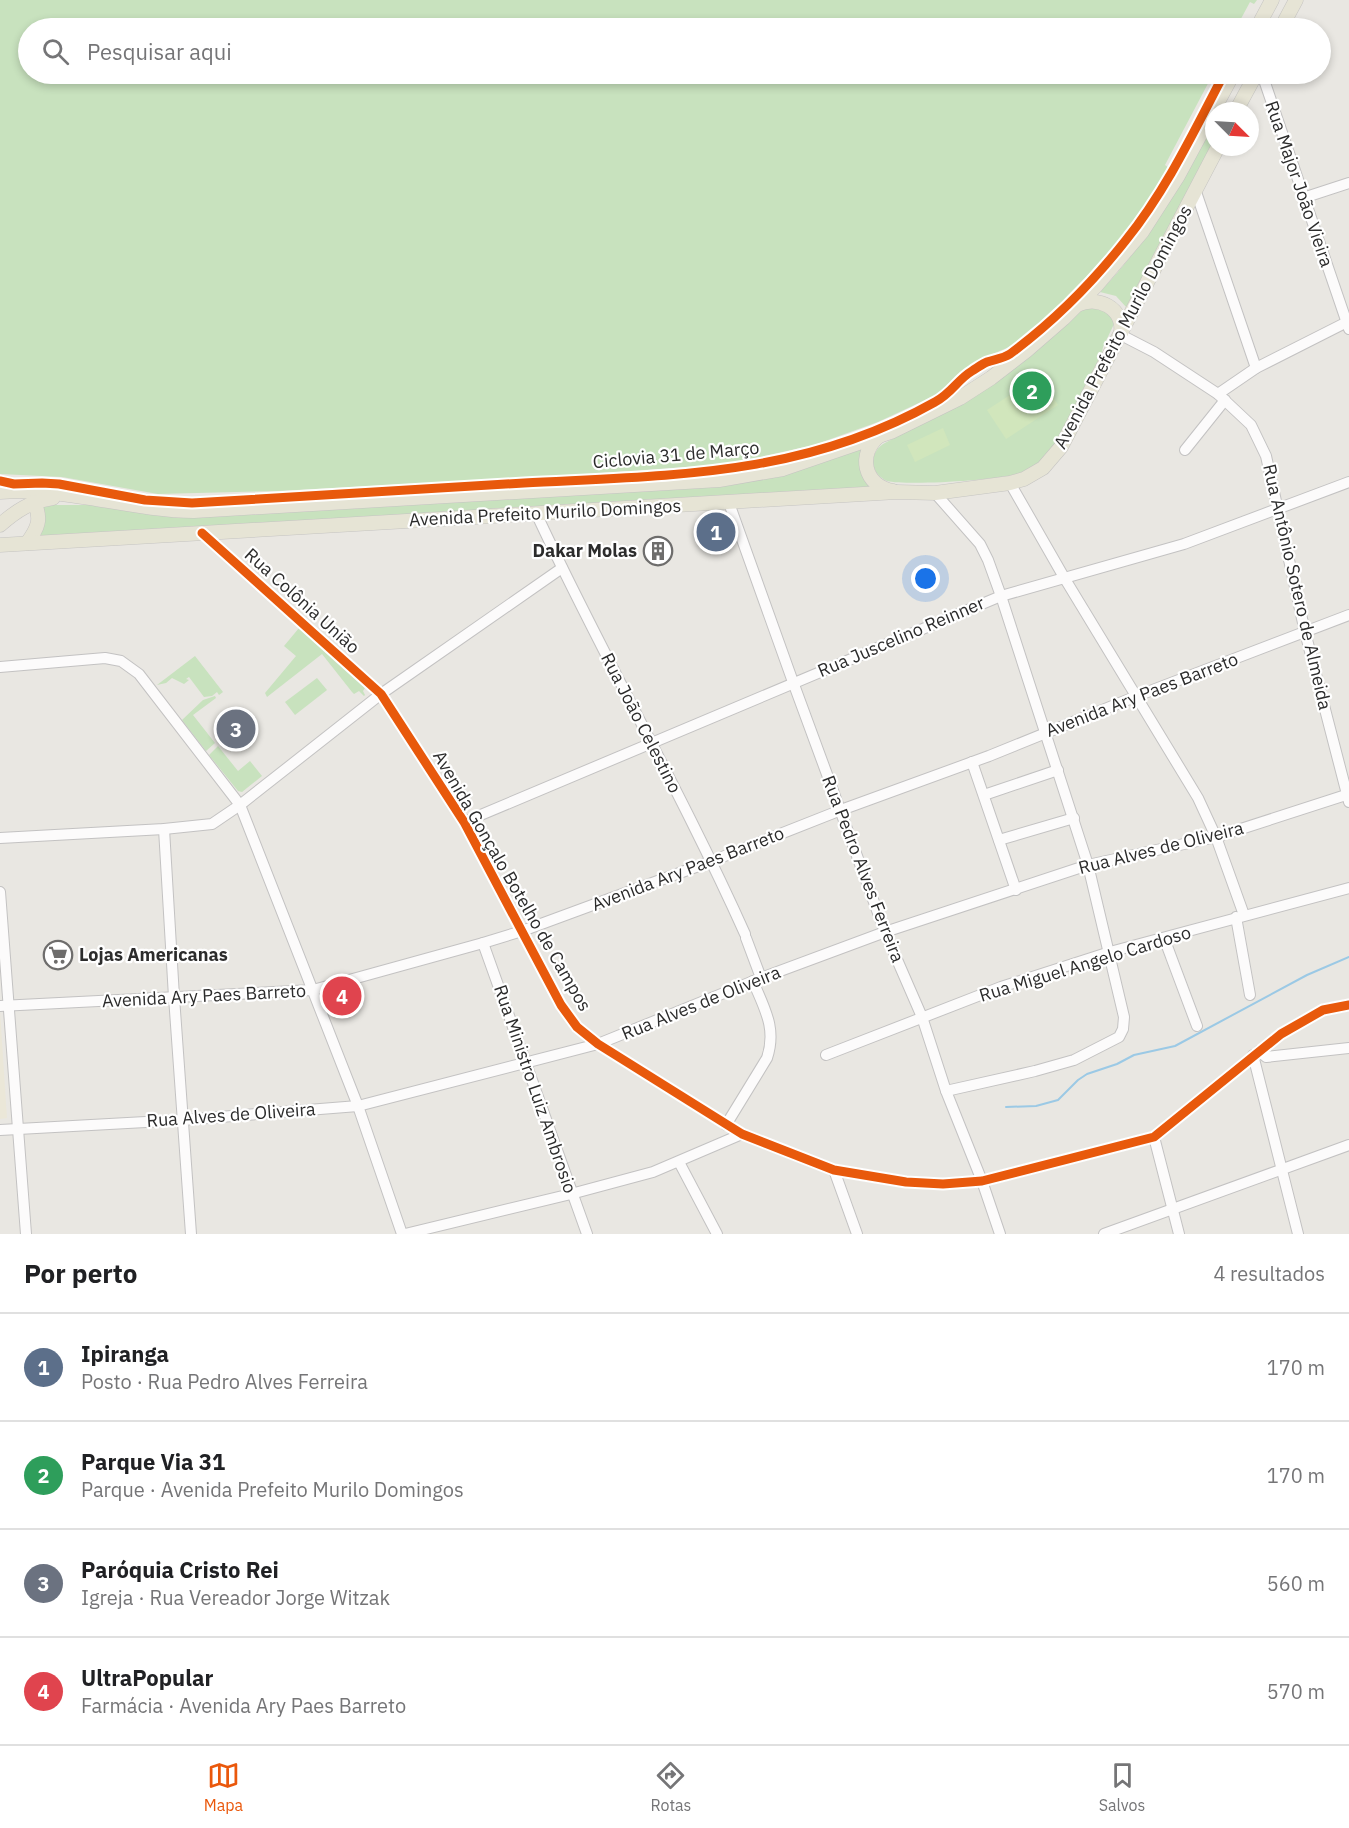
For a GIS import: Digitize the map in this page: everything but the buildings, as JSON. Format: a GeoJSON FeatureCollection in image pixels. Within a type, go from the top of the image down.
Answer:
{"type":"FeatureCollection","features":[{"type":"Feature","properties":{"kind":"main road"},"geometry":{"type":"LineString","coordinates":[[1262,18],[1272,0]]}},
{"type":"Feature","properties":{"kind":"main road"},"geometry":{"type":"LineString","coordinates":[[1286,18],[1296,0]]}},
{"type":"Feature","properties":{"kind":"main road","name":"Avenida Prefeito Murilo Domingos"},"geometry":{"type":"LineString","coordinates":[[0,492],[70,495],[141,507],[194,511],[719,480],[783,468],[881,435],[927,415],[991,378],[1026,351],[1077,305],[1121,257],[1162,203],[1227,84]]}},
{"type":"Feature","properties":{"kind":"main road"},"geometry":{"type":"LineString","coordinates":[[1241,102],[1251,84]]}},
{"type":"Feature","properties":{"kind":"main road","name":"Avenida Prefeito Murilo Domingos"},"geometry":{"type":"LineString","coordinates":[[0,544],[897,492],[936,493],[1010,483],[1036,472],[1056,455],[1213,156]]}},
{"type":"Feature","properties":{"kind":"main road"},"geometry":{"type":"LineString","coordinates":[[1077,305],[1093,301],[1111,307],[1121,321],[1120,335]]}},
{"type":"Feature","properties":{"kind":"main road"},"geometry":{"type":"LineString","coordinates":[[881,435],[868,451],[867,471],[879,486],[897,492]]}},
{"type":"Feature","properties":{"kind":"main road"},"geometry":{"type":"LineString","coordinates":[[0,525],[16,512],[34,502],[70,495]]}},
{"type":"Feature","properties":{"kind":"main road"},"geometry":{"type":"LineString","coordinates":[[27,543],[38,527],[39,518],[34,502]]}},
{"type":"Feature","properties":{"kind":"street","name":"Rua Major João Vieira"},"geometry":{"type":"LineString","coordinates":[[1265,84],[1348,324]]}},
{"type":"Feature","properties":{"kind":"street"},"geometry":{"type":"LineString","coordinates":[[1303,198],[1349,183]]}},
{"type":"Feature","properties":{"kind":"street"},"geometry":{"type":"LineString","coordinates":[[1195,189],[1256,369]]}},
{"type":"Feature","properties":{"kind":"street"},"geometry":{"type":"LineString","coordinates":[[1185,450],[1222,397],[1256,369],[1348,324]]}},
{"type":"Feature","properties":{"kind":"street","name":"Rua Antônio Sotero de Almeida"},"geometry":{"type":"LineString","coordinates":[[1120,335],[1154,352],[1222,397],[1251,425],[1266,456],[1305,632],[1348,797]]}},
{"type":"Feature","properties":{"kind":"street","name":"Rua Juscelino Reinner"},"geometry":{"type":"LineString","coordinates":[[464,822],[1001,596],[1184,544],[1349,482]]}},
{"type":"Feature","properties":{"kind":"street"},"geometry":{"type":"LineString","coordinates":[[1010,483],[1065,579],[1198,798],[1216,837],[1240,916],[1250,996]]}},
{"type":"Feature","properties":{"kind":"street"},"geometry":{"type":"LineString","coordinates":[[936,493],[980,544],[1001,596],[1088,865],[1124,1017],[1124,1029],[1119,1037],[1074,1060],[945,1091]]}},
{"type":"Feature","properties":{"kind":"street","name":"Rua Pedro Alves Ferreira"},"geometry":{"type":"LineString","coordinates":[[729,502],[885,932],[922,1017],[945,1091],[982,1180],[1000,1234]]}},
{"type":"Feature","properties":{"kind":"street","name":"Rua João Celestino"},"geometry":{"type":"LineString","coordinates":[[536,513],[712,861],[745,936],[772,1033],[771,1048],[768,1058],[726,1125]]}},
{"type":"Feature","properties":{"kind":"street","name":"Rua Colônia União"},"geometry":{"type":"LineString","coordinates":[[224,553],[222,543],[229,531]]}},
{"type":"Feature","properties":{"kind":"street","name":"Rua Colônia União"},"geometry":{"type":"LineString","coordinates":[[202,533],[381,694]]}},
{"type":"Feature","properties":{"kind":"street"},"geometry":{"type":"LineString","coordinates":[[0,838],[164,829],[212,824],[240,805],[381,694],[562,568]]}},
{"type":"Feature","properties":{"kind":"street","name":"Avenida Ary Paes Barreto"},"geometry":{"type":"LineString","coordinates":[[4,1006],[313,990],[483,943],[522,931],[712,861],[1349,615]]}},
{"type":"Feature","properties":{"kind":"street"},"geometry":{"type":"LineString","coordinates":[[0,667],[105,658],[121,661],[140,674],[240,805],[358,1106],[404,1234],[653,1172],[742,1134]]}},
{"type":"Feature","properties":{"kind":"street","name":"Avenida Gonçalo Botelho de Campos"},"geometry":{"type":"LineString","coordinates":[[381,694],[464,822],[561,1005],[577,1027],[598,1044],[742,1134],[834,1170],[906,1182],[943,1184],[982,1180],[1154,1137],[1281,1034],[1323,1011],[1349,1005]]}},
{"type":"Feature","properties":{"kind":"street"},"geometry":{"type":"LineString","coordinates":[[972,762],[1016,890]]}},
{"type":"Feature","properties":{"kind":"street"},"geometry":{"type":"LineString","coordinates":[[984,795],[1058,770]]}},
{"type":"Feature","properties":{"kind":"street","name":"Rua Alves de Oliveira"},"geometry":{"type":"LineString","coordinates":[[0,1130],[182,1120],[358,1106],[598,1044],[757,979],[885,932],[1088,865],[1216,837],[1348,797]]}},
{"type":"Feature","properties":{"kind":"street"},"geometry":{"type":"LineString","coordinates":[[999,840],[1074,818]]}},
{"type":"Feature","properties":{"kind":"street"},"geometry":{"type":"LineString","coordinates":[[164,829],[191,1234]]}},
{"type":"Feature","properties":{"kind":"street","name":"Rua Miguel Angelo Cardoso"},"geometry":{"type":"LineString","coordinates":[[826,1054],[1001,987],[1110,952],[1349,888]]}},
{"type":"Feature","properties":{"kind":"street"},"geometry":{"type":"LineString","coordinates":[[0,891],[4,1006],[18,1129],[26,1234]]}},
{"type":"Feature","properties":{"kind":"street"},"geometry":{"type":"LineString","coordinates":[[1164,938],[1197,1026]]}},
{"type":"Feature","properties":{"kind":"street","name":"Rua Ministro Luiz Ambrosio"},"geometry":{"type":"LineString","coordinates":[[483,943],[587,1234]]}},
{"type":"Feature","properties":{"kind":"street"},"geometry":{"type":"LineString","coordinates":[[1256,1053],[1266,1057],[1349,1048]]}},
{"type":"Feature","properties":{"kind":"street"},"geometry":{"type":"LineString","coordinates":[[1256,1053],[1299,1234]]}},
{"type":"Feature","properties":{"kind":"street"},"geometry":{"type":"LineString","coordinates":[[1154,1137],[1179,1234]]}},
{"type":"Feature","properties":{"kind":"street"},"geometry":{"type":"LineString","coordinates":[[1104,1234],[1349,1146]]}},
{"type":"Feature","properties":{"kind":"street"},"geometry":{"type":"LineString","coordinates":[[679,1162],[717,1234]]}},
{"type":"Feature","properties":{"kind":"street"},"geometry":{"type":"LineString","coordinates":[[834,1170],[852,1233]]}},
{"type":"Feature","properties":{"kind":"shaded area"},"geometry":{"type":"Polygon","coordinates":[[[0,1011],[7,1118],[0,1119],[0,1011]]]}},
{"type":"Feature","properties":{"kind":"green space"},"geometry":{"type":"Polygon","coordinates":[[[0,0],[1257,0],[1254,4],[1250,2],[1241,18],[18,18],[18,84],[1208,84],[1165,165],[1169,168],[1119,243],[1048,316],[1014,345],[983,358],[961,373],[936,395],[878,422],[814,445],[729,464],[278,491],[158,494],[62,477],[0,474],[0,0]]]}},
{"type":"Feature","properties":{"kind":"green space"},"geometry":{"type":"Polygon","coordinates":[[[1205,139],[1205,156],[1207,156],[1127,308],[1116,296],[1100,292],[1149,232],[1205,139]]]}},
{"type":"Feature","properties":{"kind":"green space"},"geometry":{"type":"Polygon","coordinates":[[[1103,305],[1115,322],[1103,347],[1101,357],[1054,448],[1038,465],[1015,475],[957,481],[898,482],[887,481],[878,474],[873,464],[874,458],[877,450],[883,444],[966,400],[1082,309],[1103,305]]]}},
{"type":"Feature","properties":{"kind":"green space"},"geometry":{"type":"Polygon","coordinates":[[[1039,376],[1058,405],[1006,439],[987,410],[1039,376]]]}},
{"type":"Feature","properties":{"kind":"green space"},"geometry":{"type":"Polygon","coordinates":[[[943,428],[950,445],[915,462],[907,445],[943,428]]]}},
{"type":"Feature","properties":{"kind":"green space"},"geometry":{"type":"Polygon","coordinates":[[[864,448],[861,469],[864,479],[871,488],[39,536],[45,517],[41,505],[103,505],[144,513],[470,499],[821,463],[864,448]]]}},
{"type":"Feature","properties":{"kind":"green space"},"geometry":{"type":"Polygon","coordinates":[[[299,628],[365,688],[364,696],[359,691],[354,694],[322,654],[267,697],[265,693],[296,656],[284,646],[299,628]]]}},
{"type":"Feature","properties":{"kind":"green space"},"geometry":{"type":"Polygon","coordinates":[[[195,656],[223,692],[219,695],[217,692],[212,696],[204,697],[189,677],[184,684],[172,678],[166,683],[157,685],[195,656]]]}},
{"type":"Feature","properties":{"kind":"green space"},"geometry":{"type":"Polygon","coordinates":[[[317,678],[327,690],[295,715],[285,702],[317,678]]]}},
{"type":"Feature","properties":{"kind":"green space"},"geometry":{"type":"Polygon","coordinates":[[[215,696],[216,698],[193,715],[215,743],[206,751],[182,720],[203,700],[215,696]]]}},
{"type":"Feature","properties":{"kind":"green space"},"geometry":{"type":"Polygon","coordinates":[[[218,746],[238,771],[250,761],[262,776],[242,792],[238,791],[209,755],[218,746]]]}},
{"type":"Feature","properties":{"kind":"waterway"},"geometry":{"type":"LineString","coordinates":[[1006,1107],[1036,1106],[1058,1100],[1087,1074],[1117,1064],[1134,1055],[1175,1046],[1307,975],[1349,957]]}},
{"type":"Feature","properties":{"kind":"cycle path","name":"Ciclovia 31 de Março"},"geometry":{"type":"LineString","coordinates":[[0,481],[14,484],[59,484],[145,500],[192,503],[684,474],[735,468],[835,445],[885,427],[935,402],[980,366],[1010,354],[1072,301],[1141,221],[1179,159],[1219,84]]}},
{"type":"Feature","properties":{"kind":"cycle path"},"geometry":{"type":"LineString","coordinates":[[202,533],[381,694],[464,822],[561,1005],[577,1027],[598,1044],[742,1134],[834,1170],[906,1182],[943,1184],[982,1181],[1154,1137],[1281,1034],[1323,1010],[1349,1005]]}},
{"type":"Feature","properties":{"kind":"place","name":"Parque Via 31"},"geometry":{"type":"Point","coordinates":[1032,391]}},
{"type":"Feature","properties":{"kind":"place","name":"Ipiranga"},"geometry":{"type":"Point","coordinates":[716,532]}},
{"type":"Feature","properties":{"kind":"place","name":"Dakar Molas"},"geometry":{"type":"Point","coordinates":[658,551]}},
{"type":"Feature","properties":{"kind":"place","name":"Paróquia Cristo Rei"},"geometry":{"type":"Point","coordinates":[236,729]}},
{"type":"Feature","properties":{"kind":"place","name":"Lojas Americanas"},"geometry":{"type":"Point","coordinates":[58,955]}},
{"type":"Feature","properties":{"kind":"place","name":"UltraPopular"},"geometry":{"type":"Point","coordinates":[342,996]}}]}
